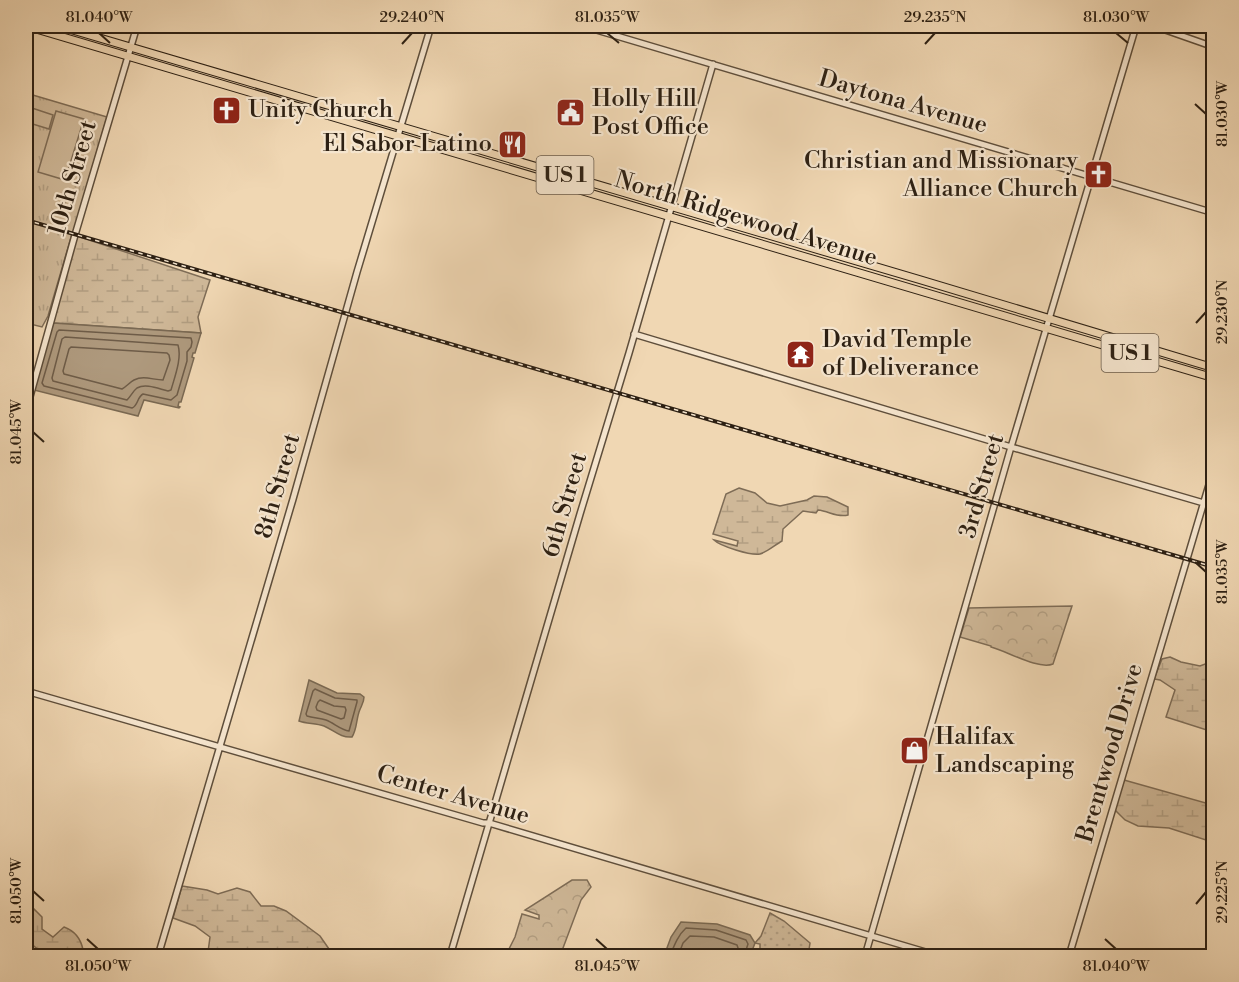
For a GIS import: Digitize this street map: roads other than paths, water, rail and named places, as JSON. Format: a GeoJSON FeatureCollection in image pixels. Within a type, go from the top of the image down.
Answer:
{"type":"FeatureCollection","features":[{"type":"Feature","properties":{"kind":"main road","name":"North Ridgewood Avenue"},"geometry":{"type":"LineString","coordinates":[[26,26],[1214,378]]}},
{"type":"Feature","properties":{"kind":"main road","name":"North Ridgewood Avenue"},"geometry":{"type":"LineString","coordinates":[[59,26],[1214,368]]}},
{"type":"Feature","properties":{"kind":"main road"},"geometry":{"type":"LineString","coordinates":[[250,92],[266,87]]}},
{"type":"Feature","properties":{"kind":"main road"},"geometry":{"type":"LineString","coordinates":[[264,96],[279,91]]}},
{"type":"Feature","properties":{"kind":"main road"},"geometry":{"type":"LineString","coordinates":[[519,172],[536,166]]}},
{"type":"Feature","properties":{"kind":"main road"},"geometry":{"type":"LineString","coordinates":[[803,256],[820,251]]}},
{"type":"Feature","properties":{"kind":"main road"},"geometry":{"type":"LineString","coordinates":[[818,260],[832,255]]}},
{"type":"Feature","properties":{"kind":"street","name":"10th Street"},"geometry":{"type":"LineString","coordinates":[[26,411],[137,26]]}},
{"type":"Feature","properties":{"kind":"street","name":"8th Street"},"geometry":{"type":"LineString","coordinates":[[158,957],[431,26]]}},
{"type":"Feature","properties":{"kind":"street","name":"Daytona Avenue"},"geometry":{"type":"LineString","coordinates":[[583,26],[1214,213]]}},
{"type":"Feature","properties":{"kind":"street","name":"3rd Street"},"geometry":{"type":"LineString","coordinates":[[865,957],[1011,447],[1136,26]]}},
{"type":"Feature","properties":{"kind":"street"},"geometry":{"type":"LineString","coordinates":[[1154,26],[1214,47]]}},
{"type":"Feature","properties":{"kind":"street","name":"6th Street"},"geometry":{"type":"LineString","coordinates":[[450,957],[712,64]]}},
{"type":"Feature","properties":{"kind":"street"},"geometry":{"type":"LineString","coordinates":[[634,333],[1214,506]]}},
{"type":"Feature","properties":{"kind":"street","name":"Brentwood Drive"},"geometry":{"type":"LineString","coordinates":[[1069,957],[1214,468]]}},
{"type":"Feature","properties":{"kind":"street","name":"Center Avenue"},"geometry":{"type":"LineString","coordinates":[[26,691],[489,823],[939,957]]}},
{"type":"Feature","properties":{"kind":"water"},"geometry":{"type":"Polygon","coordinates":[[[53,323],[201,333],[195,353],[193,353],[194,358],[181,402],[179,402],[180,407],[144,400],[138,416],[34,390],[53,323]]]}},
{"type":"Feature","properties":{"kind":"water"},"geometry":{"type":"Polygon","coordinates":[[[309,680],[337,693],[360,694],[364,697],[352,737],[341,735],[324,726],[299,721],[309,680]]]}},
{"type":"Feature","properties":{"kind":"water"},"geometry":{"type":"Polygon","coordinates":[[[681,922],[717,924],[750,935],[755,943],[750,956],[664,956],[671,937],[681,922]]]}},
{"type":"Feature","properties":{"kind":"railway"},"geometry":{"type":"LineString","coordinates":[[26,220],[1214,567]]}},
{"type":"Feature","properties":{"kind":"place","name":"Unity Church"},"geometry":{"type":"Point","coordinates":[227,110]}},
{"type":"Feature","properties":{"kind":"place","name":"Holly Hill Post Office"},"geometry":{"type":"Point","coordinates":[571,113]}},
{"type":"Feature","properties":{"kind":"place","name":"El Sabor Latino"},"geometry":{"type":"Point","coordinates":[513,144]}},
{"type":"Feature","properties":{"kind":"place","name":"Christian and Missionary Alliance Church"},"geometry":{"type":"Point","coordinates":[1099,175]}},
{"type":"Feature","properties":{"kind":"place","name":"David Temple of Deliverance"},"geometry":{"type":"Point","coordinates":[801,354]}},
{"type":"Feature","properties":{"kind":"place","name":"Halifax Landscaping"},"geometry":{"type":"Point","coordinates":[914,751]}}]}
